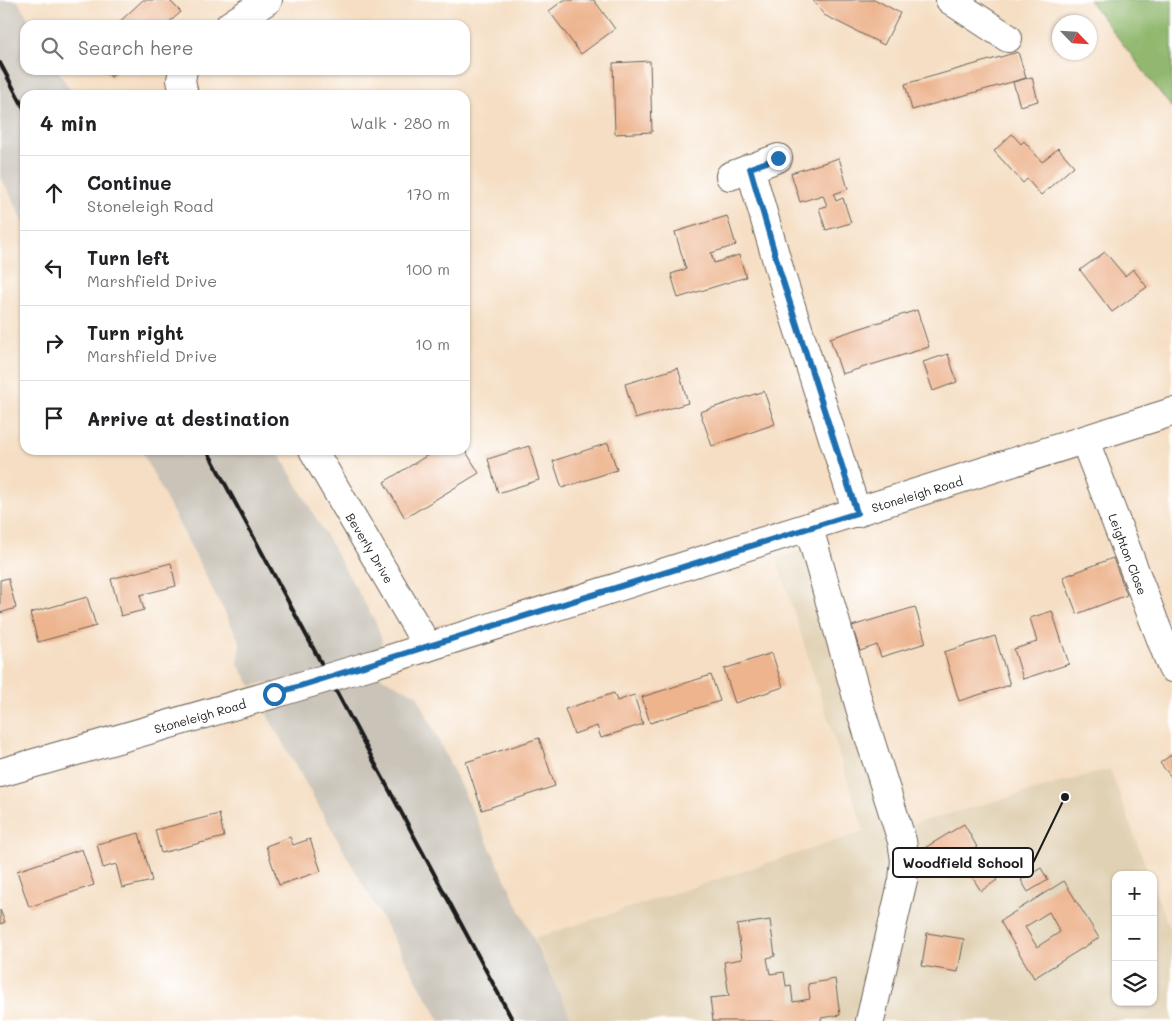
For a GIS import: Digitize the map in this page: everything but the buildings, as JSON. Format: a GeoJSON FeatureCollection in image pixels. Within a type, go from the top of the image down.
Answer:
{"type":"FeatureCollection","features":[{"type":"Feature","properties":{"kind":"street"},"geometry":{"type":"LineString","coordinates":[[238,20],[268,0]]}},
{"type":"Feature","properties":{"kind":"street"},"geometry":{"type":"LineString","coordinates":[[950,0],[1008,38]]}},
{"type":"Feature","properties":{"kind":"street"},"geometry":{"type":"LineString","coordinates":[[182,75],[183,90]]}},
{"type":"Feature","properties":{"kind":"street"},"geometry":{"type":"LineString","coordinates":[[778,158],[740,172],[781,275],[857,513]]}},
{"type":"Feature","properties":{"kind":"street","name":"Stoneleigh Road"},"geometry":{"type":"LineString","coordinates":[[0,773],[374,664],[1172,412]]}},
{"type":"Feature","properties":{"kind":"street","name":"Leighton Close"},"geometry":{"type":"LineString","coordinates":[[1085,441],[1172,668]]}},
{"type":"Feature","properties":{"kind":"street","name":"Beverly Drive"},"geometry":{"type":"LineString","coordinates":[[316,455],[428,646]]}},
{"type":"Feature","properties":{"kind":"street"},"geometry":{"type":"LineString","coordinates":[[809,528],[860,708],[902,841],[905,860],[903,880],[870,1021]]}},
{"type":"Feature","properties":{"kind":"shaded area"},"geometry":{"type":"Polygon","coordinates":[[[0,0],[17,0],[29,20],[20,20],[20,75],[61,75],[70,90],[20,90],[20,214],[0,175],[0,0]]]}},
{"type":"Feature","properties":{"kind":"shaded area"},"geometry":{"type":"Polygon","coordinates":[[[144,455],[280,455],[376,623],[382,641],[381,647],[369,654],[374,664],[382,678],[417,695],[573,1021],[440,1021],[266,713],[280,706],[268,682],[251,686],[238,664],[240,642],[144,455]]]}},
{"type":"Feature","properties":{"kind":"shaded area"},"geometry":{"type":"Polygon","coordinates":[[[821,544],[909,825],[1110,769],[1148,871],[1112,871],[1112,1006],[1157,1006],[1157,897],[1172,936],[1172,1021],[573,1021],[535,938],[864,832],[777,559],[821,544]]]}},
{"type":"Feature","properties":{"kind":"green space"},"geometry":{"type":"Polygon","coordinates":[[[1089,0],[1172,0],[1172,108],[1089,0]]]}},
{"type":"Feature","properties":{"kind":"railway"},"geometry":{"type":"LineString","coordinates":[[0,63],[20,101]]}},
{"type":"Feature","properties":{"kind":"railway"},"geometry":{"type":"LineString","coordinates":[[210,455],[513,1021]]}},
{"type":"Feature","properties":{"kind":"place","name":"Woodfield School"},"geometry":{"type":"Point","coordinates":[1065,797]}},
{"type":"Feature","properties":{"kind":"route"},"geometry":{"type":"LineString","coordinates":[[274,694],[857,513],[781,275],[750,168],[778,158]]}}]}
